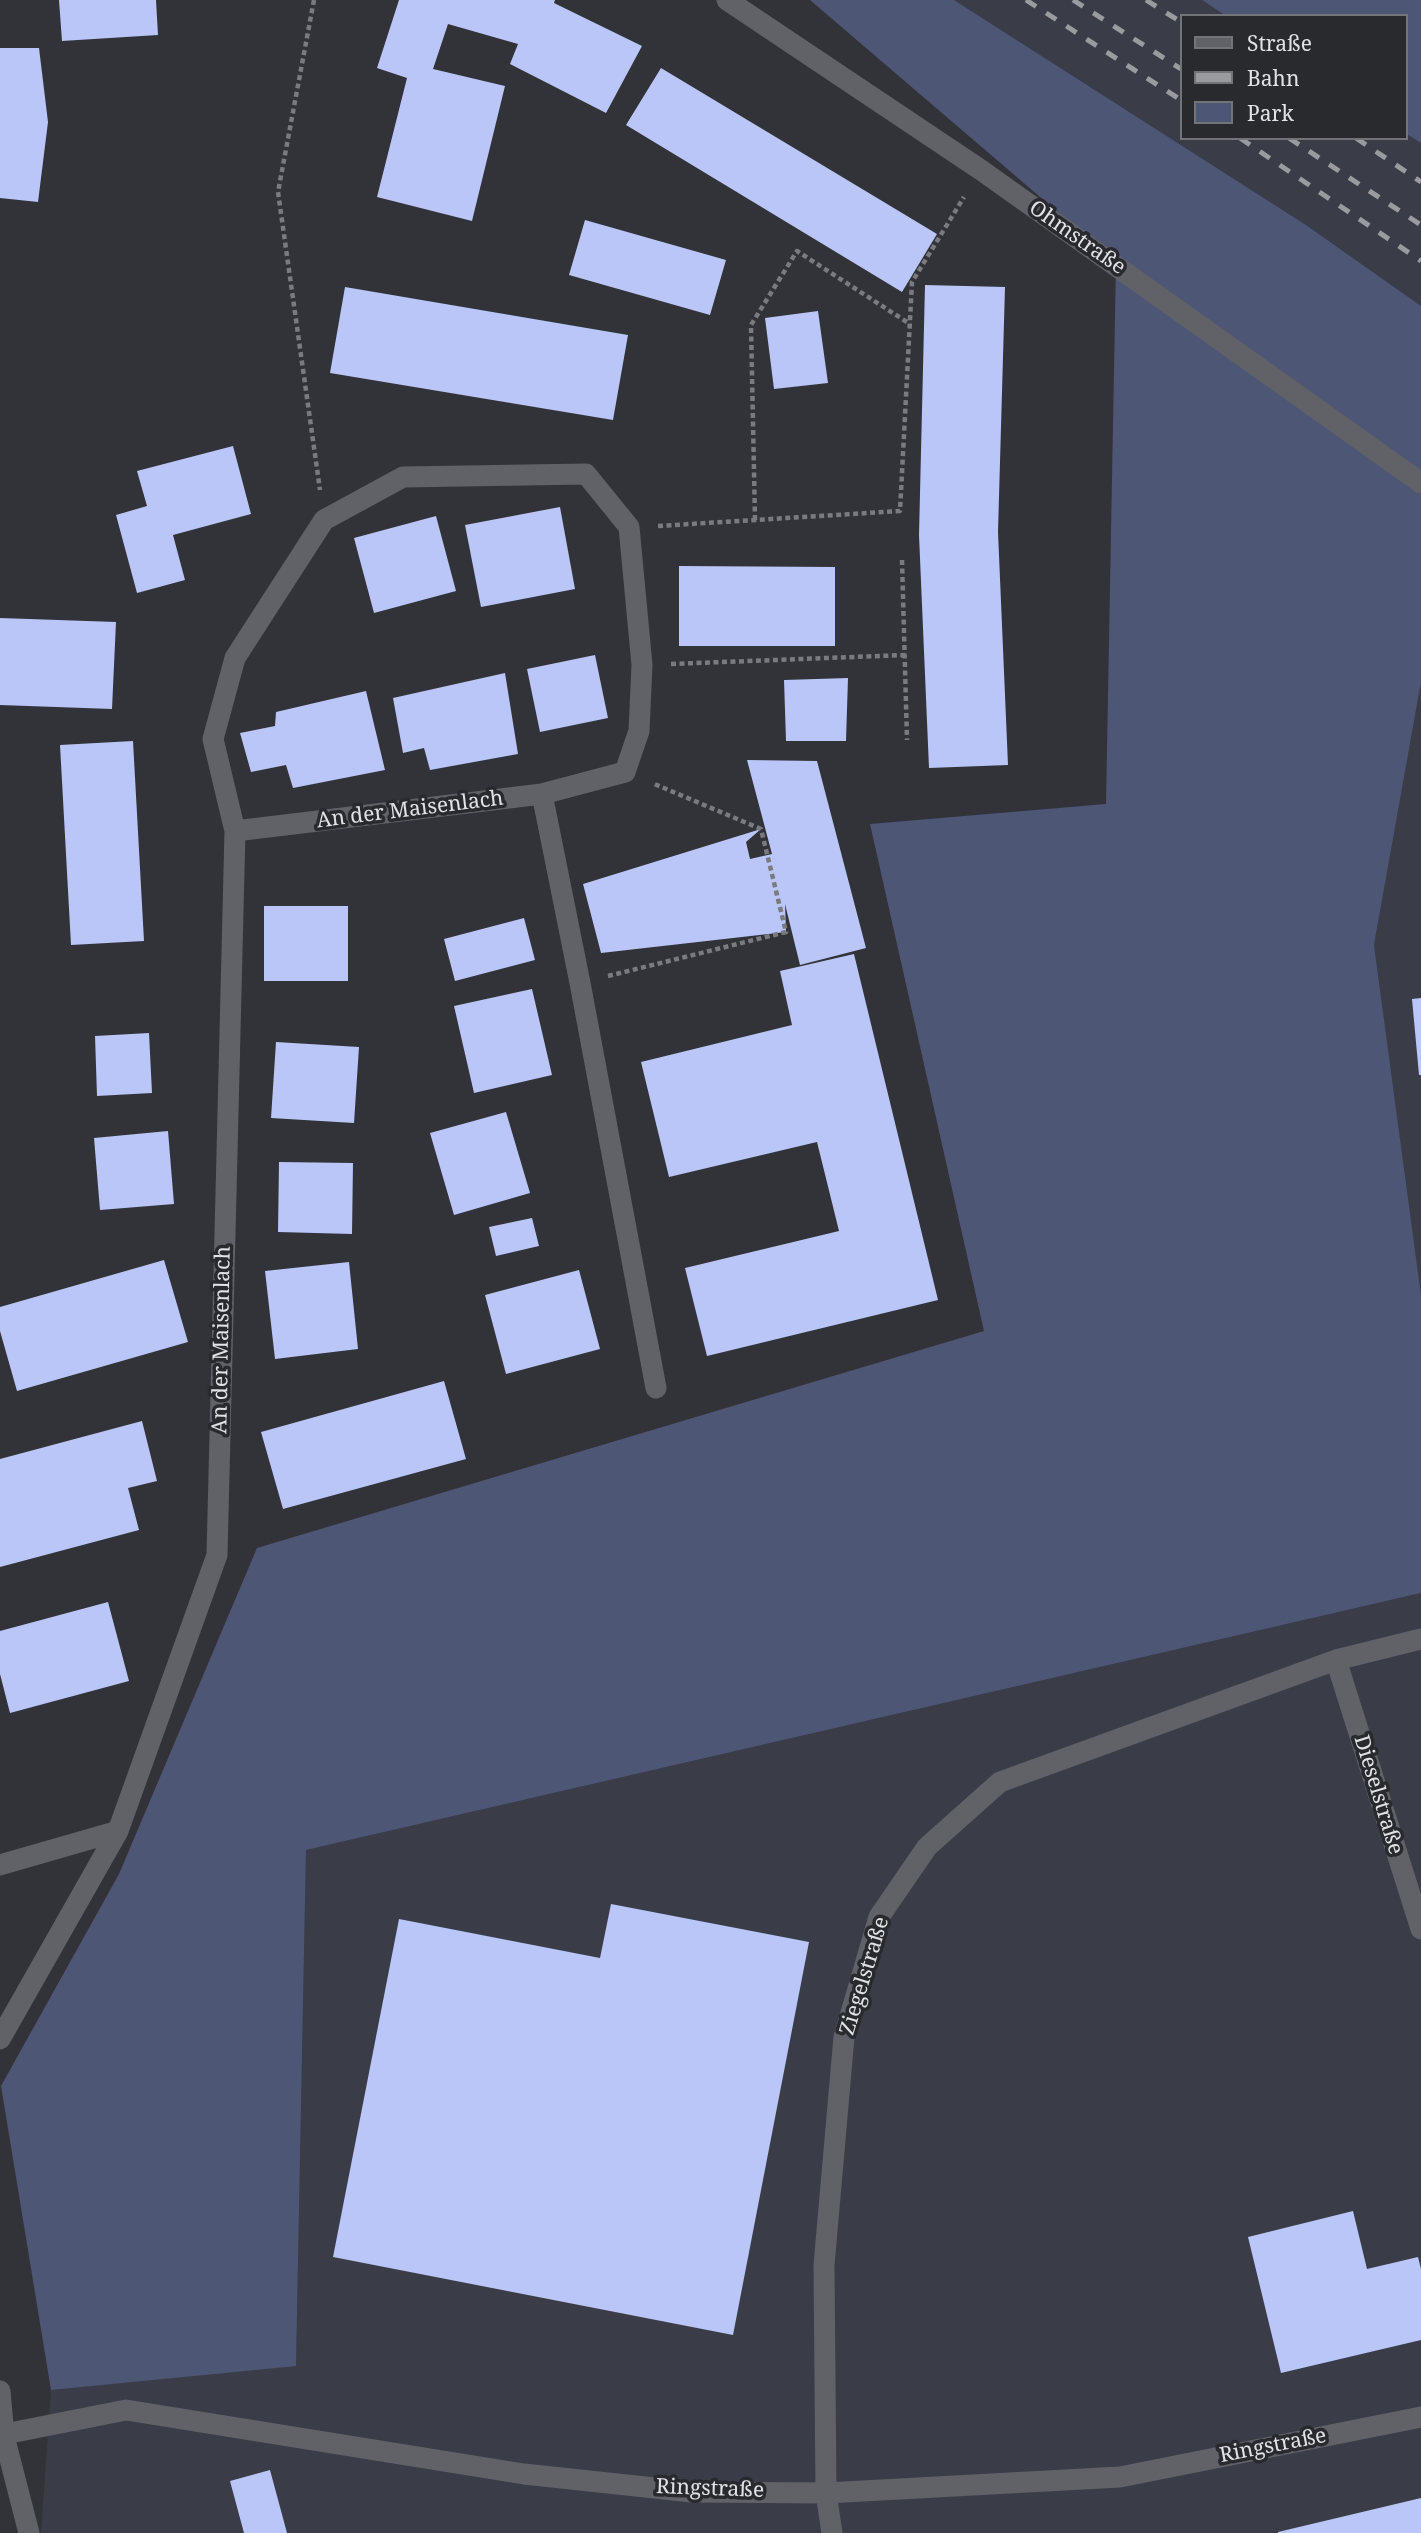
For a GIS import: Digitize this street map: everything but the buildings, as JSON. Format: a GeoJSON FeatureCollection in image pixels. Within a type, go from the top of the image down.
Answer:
{"type":"FeatureCollection","features":[{"type":"Feature","properties":{"kind":"street","name":"Ohmstraße"},"geometry":{"type":"LineString","coordinates":[[727,0],[981,170],[1421,484]]}},
{"type":"Feature","properties":{"kind":"street","name":"An der Maisenlach"},"geometry":{"type":"LineString","coordinates":[[0,2039],[118,1831],[217,1555],[235,831],[214,739],[235,658],[324,520],[402,477],[586,474],[629,527]]}},
{"type":"Feature","properties":{"kind":"street"},"geometry":{"type":"LineString","coordinates":[[625,772],[639,731],[642,665],[629,527]]}},
{"type":"Feature","properties":{"kind":"street","name":"An der Maisenlach"},"geometry":{"type":"LineString","coordinates":[[235,831],[542,794],[625,772]]}},
{"type":"Feature","properties":{"kind":"street"},"geometry":{"type":"LineString","coordinates":[[542,794],[656,1388]]}},
{"type":"Feature","properties":{"kind":"street","name":"Ziegelstraße"},"geometry":{"type":"LineString","coordinates":[[832,2533],[826,2493],[824,2265],[844,2037],[879,1917],[927,1847],[1000,1782],[1336,1660],[1421,1639]]}},
{"type":"Feature","properties":{"kind":"street","name":"Dieselstraße"},"geometry":{"type":"LineString","coordinates":[[1336,1660],[1421,1929]]}},
{"type":"Feature","properties":{"kind":"street"},"geometry":{"type":"LineString","coordinates":[[0,1865],[118,1831]]}},
{"type":"Feature","properties":{"kind":"street"},"geometry":{"type":"LineString","coordinates":[[0,2391],[2,2435],[29,2533]]}},
{"type":"Feature","properties":{"kind":"street","name":"Ringstraße"},"geometry":{"type":"LineString","coordinates":[[2,2435],[126,2410],[524,2474],[692,2492],[826,2493],[1121,2477],[1421,2417]]}},
{"type":"Feature","properties":{"kind":"path"},"geometry":{"type":"LineString","coordinates":[[314,0],[278,192],[324,520]]}},
{"type":"Feature","properties":{"kind":"path"},"geometry":{"type":"LineString","coordinates":[[629,527],[900,511],[912,282],[981,170]]}},
{"type":"Feature","properties":{"kind":"path"},"geometry":{"type":"LineString","coordinates":[[755,520],[751,326],[797,251],[910,324]]}},
{"type":"Feature","properties":{"kind":"path"},"geometry":{"type":"LineString","coordinates":[[902,560],[907,740]]}},
{"type":"Feature","properties":{"kind":"path"},"geometry":{"type":"LineString","coordinates":[[642,665],[905,655]]}},
{"type":"Feature","properties":{"kind":"path"},"geometry":{"type":"LineString","coordinates":[[580,983],[786,932],[761,829],[625,772]]}},
{"type":"Feature","properties":{"kind":"shaded area"},"geometry":{"type":"Polygon","coordinates":[[[954,0],[1202,0],[1223,14],[1180,14],[1180,140],[1407,140],[1407,134],[1421,143],[1421,306],[1306,225],[954,0]]]}},
{"type":"Feature","properties":{"kind":"shaded area"},"geometry":{"type":"Polygon","coordinates":[[[1421,682],[1421,1295],[1374,945],[1421,682]]]}},
{"type":"Feature","properties":{"kind":"shaded area"},"geometry":{"type":"Polygon","coordinates":[[[1421,1593],[1421,2533],[41,2533],[51,2390],[296,2365],[306,1850],[1421,1593]]]}},
{"type":"Feature","properties":{"kind":"green space"},"geometry":{"type":"Polygon","coordinates":[[[810,0],[954,0],[1306,225],[1421,306],[1421,682],[1374,945],[1421,1295],[1421,1593],[306,1850],[296,2366],[51,2390],[1,2086],[119,1874],[257,1548],[984,1331],[870,824],[1106,804],[1116,262],[810,0]]]}},
{"type":"Feature","properties":{"kind":"green space"},"geometry":{"type":"Polygon","coordinates":[[[1202,0],[1421,0],[1421,143],[1407,134],[1407,14],[1223,14],[1202,0]]]}},
{"type":"Feature","properties":{"kind":"railway"},"geometry":{"type":"LineString","coordinates":[[1026,0],[1180,99]]}},
{"type":"Feature","properties":{"kind":"railway"},"geometry":{"type":"LineString","coordinates":[[1073,0],[1180,68]]}},
{"type":"Feature","properties":{"kind":"railway"},"geometry":{"type":"LineString","coordinates":[[1146,0],[1180,21]]}},
{"type":"Feature","properties":{"kind":"railway"},"geometry":{"type":"LineString","coordinates":[[1243,140],[1421,261]]}},
{"type":"Feature","properties":{"kind":"railway"},"geometry":{"type":"LineString","coordinates":[[1292,140],[1421,225]]}},
{"type":"Feature","properties":{"kind":"railway"},"geometry":{"type":"LineString","coordinates":[[1359,140],[1421,182]]}}]}
